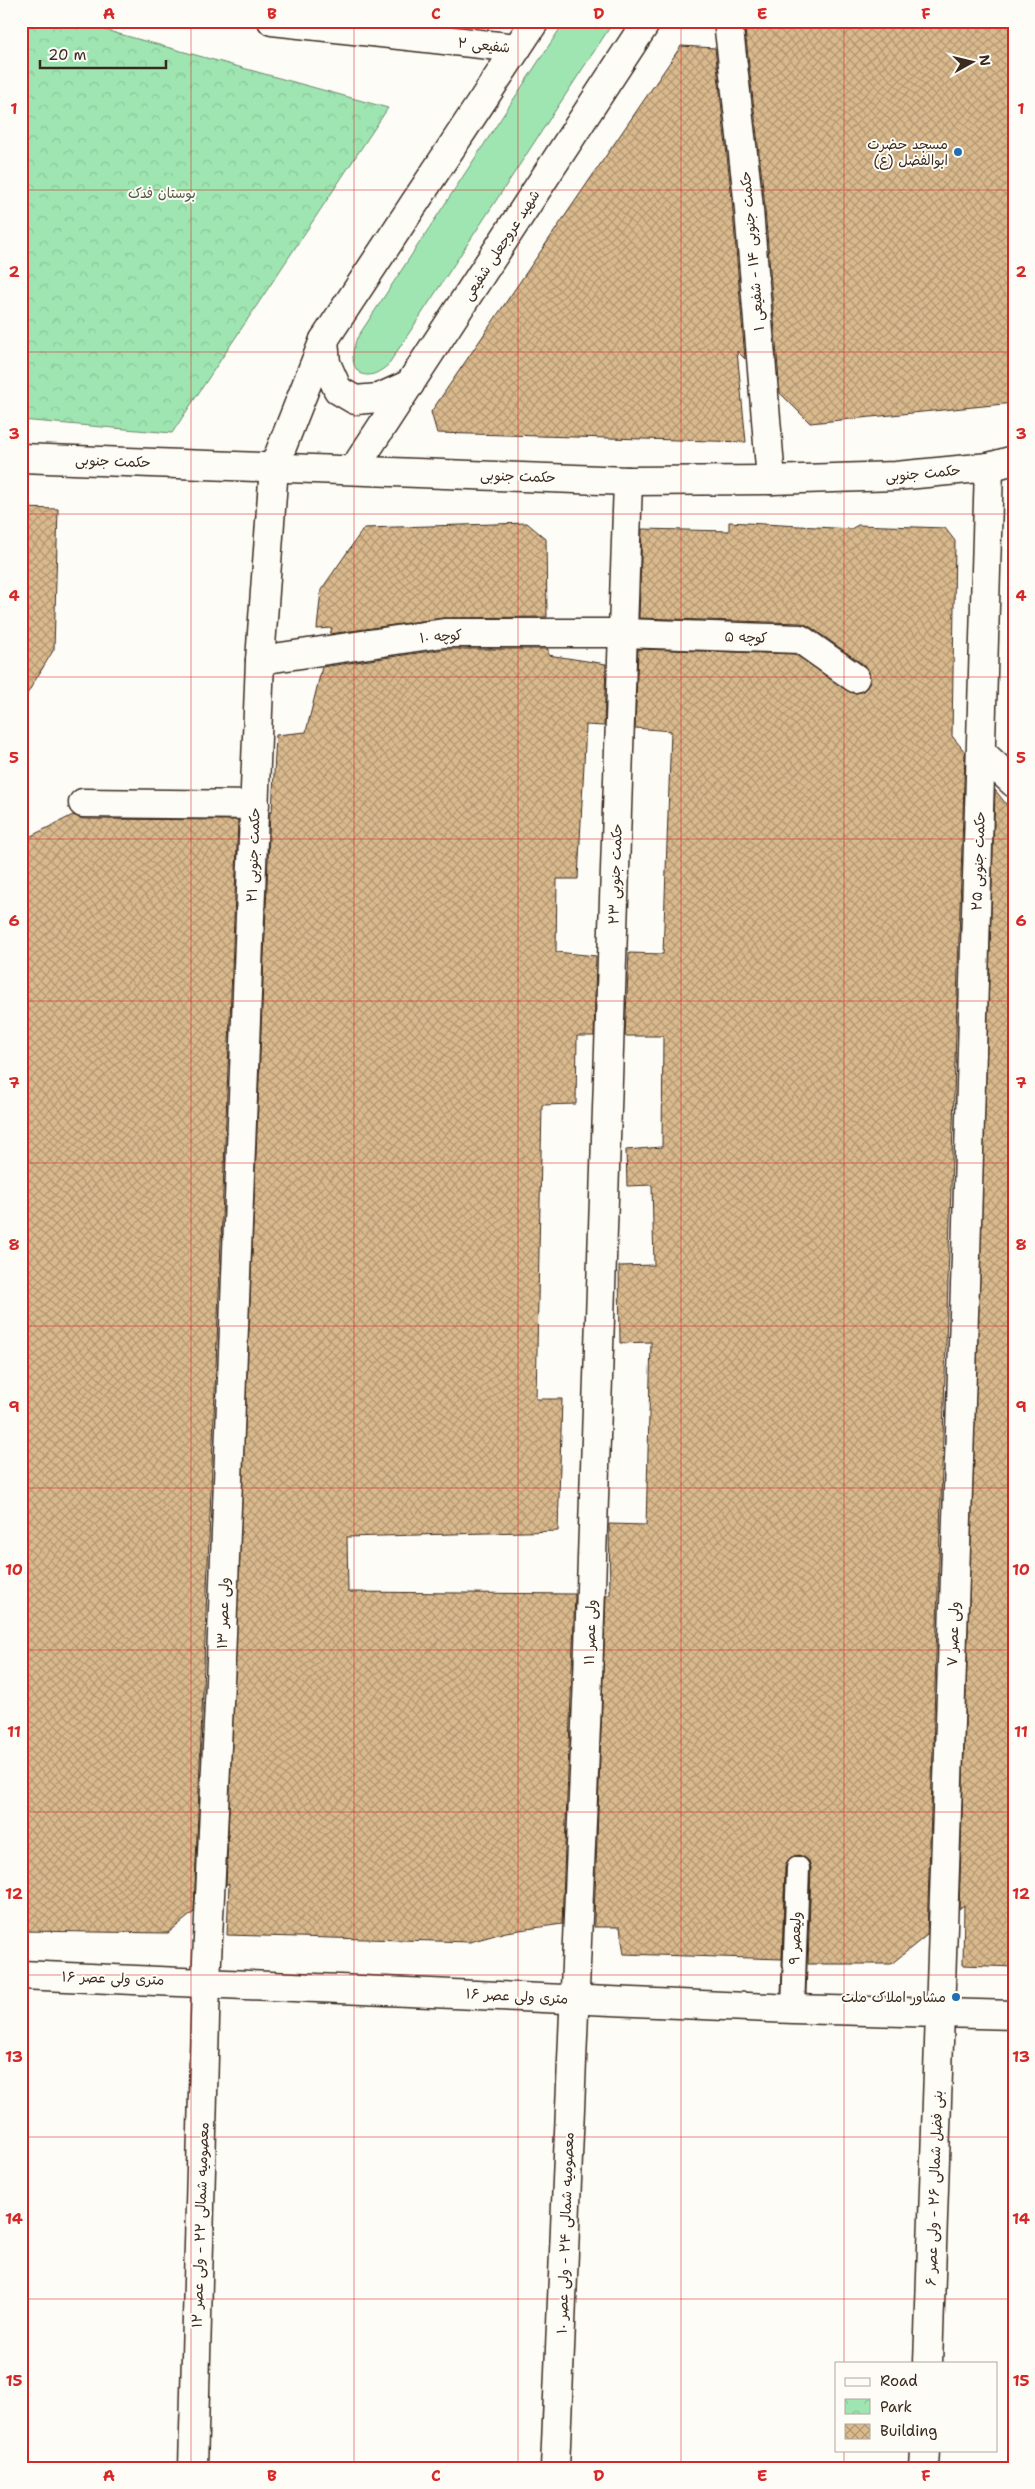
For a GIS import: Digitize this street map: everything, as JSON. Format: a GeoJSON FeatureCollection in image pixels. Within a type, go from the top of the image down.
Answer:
{"type":"FeatureCollection","features":[{"type":"Feature","properties":{"kind":"street","name":"شفیعی ۲"},"geometry":{"type":"LineString","coordinates":[[272,21],[517,48]]}},
{"type":"Feature","properties":{"kind":"street"},"geometry":{"type":"LineString","coordinates":[[274,466],[324,340],[535,21]]}},
{"type":"Feature","properties":{"kind":"street","name":"شهید عروجعلی شفیعی"},"geometry":{"type":"LineString","coordinates":[[354,469],[647,21]]}},
{"type":"Feature","properties":{"kind":"street","name":"حکمت جنوبی ۱۴ - شفیعی ۱"},"geometry":{"type":"LineString","coordinates":[[728,21],[748,198],[771,480]]}},
{"type":"Feature","properties":{"kind":"street"},"geometry":{"type":"LineString","coordinates":[[324,340],[326,363],[338,390],[355,400],[379,398],[410,384]]}},
{"type":"Feature","properties":{"kind":"street","name":"حکمت جنوبی"},"geometry":{"type":"LineString","coordinates":[[21,458],[354,469],[628,481],[771,480],[896,476],[1001,464]]}},
{"type":"Feature","properties":{"kind":"street","name":"حکمت جنوبی ۲۵"},"geometry":{"type":"LineString","coordinates":[[966,1256],[981,752],[1001,464]]}},
{"type":"Feature","properties":{"kind":"street","name":"حکمت جنوبی ۲۱"},"geometry":{"type":"LineString","coordinates":[[236,1244],[260,660],[274,466]]}},
{"type":"Feature","properties":{"kind":"street","name":"حکمت جنوبی ۲۳"},"geometry":{"type":"LineString","coordinates":[[602,1266],[628,481]]}},
{"type":"Feature","properties":{"kind":"street","name":"کوچه ۱۰"},"geometry":{"type":"LineString","coordinates":[[260,660],[444,633],[623,633]]}},
{"type":"Feature","properties":{"kind":"street","name":"کوچه ۵"},"geometry":{"type":"LineString","coordinates":[[623,633],[800,639],[855,678]]}},
{"type":"Feature","properties":{"kind":"street"},"geometry":{"type":"LineString","coordinates":[[981,752],[1014,784]]}},
{"type":"Feature","properties":{"kind":"street"},"geometry":{"type":"LineString","coordinates":[[82,803],[255,805]]}},
{"type":"Feature","properties":{"kind":"street","name":"ولی عصر ۱۳"},"geometry":{"type":"LineString","coordinates":[[206,1981],[221,1660],[236,1244]]}},
{"type":"Feature","properties":{"kind":"street","name":"ولی عصر ۷"},"geometry":{"type":"LineString","coordinates":[[940,2013],[966,1256]]}},
{"type":"Feature","properties":{"kind":"street","name":"ولی عصر ۱۱"},"geometry":{"type":"LineString","coordinates":[[575,1999],[602,1266]]}},
{"type":"Feature","properties":{"kind":"street","name":"۱۶ متری ولی عصر"},"geometry":{"type":"LineString","coordinates":[[21,1975],[206,1981],[793,2009],[1014,2015]]}},
{"type":"Feature","properties":{"kind":"street","name":"معصومیه شمالی ۲۲ - ولی عصر ۱۲"},"geometry":{"type":"LineString","coordinates":[[193,2468],[206,1981]]}},
{"type":"Feature","properties":{"kind":"street","name":"معصومیه شمالی ۲۴ - ولی عصر ۱۰"},"geometry":{"type":"LineString","coordinates":[[555,2468],[575,1999]]}},
{"type":"Feature","properties":{"kind":"street","name":"بنی فضل شمالی ۲۶ - ولی عصر ۶"},"geometry":{"type":"LineString","coordinates":[[928,2362],[940,2013]]}},
{"type":"Feature","properties":{"kind":"street"},"geometry":{"type":"LineString","coordinates":[[924,2468],[925,2452]]}},
{"type":"Feature","properties":{"kind":"lane","name":"ولیعصر ۹"},"geometry":{"type":"LineString","coordinates":[[793,2009],[798,1868]]}},
{"type":"Feature","properties":{"kind":"green space","name":"بوستان فدک"},"geometry":{"type":"Polygon","coordinates":[[[21,21],[72,21],[388,108],[172,433],[21,420],[21,21]]]}},
{"type":"Feature","properties":{"kind":"green space"},"geometry":{"type":"Polygon","coordinates":[[[565,21],[614,21],[388,365],[370,375],[363,374],[354,365],[354,348],[357,338],[565,21]]]}},
{"type":"Feature","properties":{"kind":"building"},"geometry":{"type":"Polygon","coordinates":[[[744,21],[1014,21],[1014,403],[810,423],[780,393],[764,197],[744,21]]]}},
{"type":"Feature","properties":{"kind":"building"},"geometry":{"type":"Polygon","coordinates":[[[681,46],[715,48],[732,200],[745,359],[737,351],[746,442],[437,433],[431,412],[681,46]]]}},
{"type":"Feature","properties":{"kind":"building"},"geometry":{"type":"Polygon","coordinates":[[[21,508],[58,509],[54,649],[21,704],[21,508]]]}},
{"type":"Feature","properties":{"kind":"building"},"geometry":{"type":"Polygon","coordinates":[[[729,522],[851,529],[858,525],[945,528],[955,541],[952,736],[965,752],[927,1935],[891,1964],[808,1964],[811,1868],[809,1861],[799,1855],[791,1857],[785,1867],[782,1959],[624,1954],[620,1927],[594,1927],[606,1595],[610,1595],[609,1524],[646,1525],[651,1342],[620,1343],[619,1266],[654,1265],[652,1185],[627,1186],[626,1150],[662,1147],[663,1036],[625,1036],[629,953],[663,954],[671,731],[635,728],[638,649],[795,654],[853,693],[862,692],[870,680],[869,672],[864,665],[809,626],[801,623],[639,618],[642,529],[729,531],[729,522]]]}},
{"type":"Feature","properties":{"kind":"building"},"geometry":{"type":"Polygon","coordinates":[[[527,523],[546,539],[547,617],[442,618],[330,634],[332,628],[317,629],[321,590],[364,528],[527,523]]]}},
{"type":"Feature","properties":{"kind":"building"},"geometry":{"type":"Polygon","coordinates":[[[445,649],[548,649],[548,655],[606,664],[604,726],[586,725],[578,879],[557,879],[556,952],[596,956],[594,1036],[577,1036],[576,1104],[542,1105],[536,1399],[562,1399],[558,1531],[347,1537],[348,1592],[575,1594],[562,1924],[506,1932],[470,1942],[227,1935],[229,1883],[226,1885],[270,812],[272,812],[276,735],[306,732],[322,667],[445,649]]]}},
{"type":"Feature","properties":{"kind":"building"},"geometry":{"type":"Polygon","coordinates":[[[995,790],[1014,814],[1014,1967],[963,1965],[964,1905],[959,1909],[995,790]]]}},
{"type":"Feature","properties":{"kind":"building"},"geometry":{"type":"Polygon","coordinates":[[[73,815],[83,819],[238,820],[194,1912],[168,1933],[21,1931],[21,841],[73,815]]]}},
{"type":"Feature","properties":{"kind":"place","name":"مسجد حضرت ابوالفضل (ع)"},"geometry":{"type":"Point","coordinates":[958,152]}},
{"type":"Feature","properties":{"kind":"place","name":"مشاور املاک ملت"},"geometry":{"type":"Point","coordinates":[956,1997]}}]}
